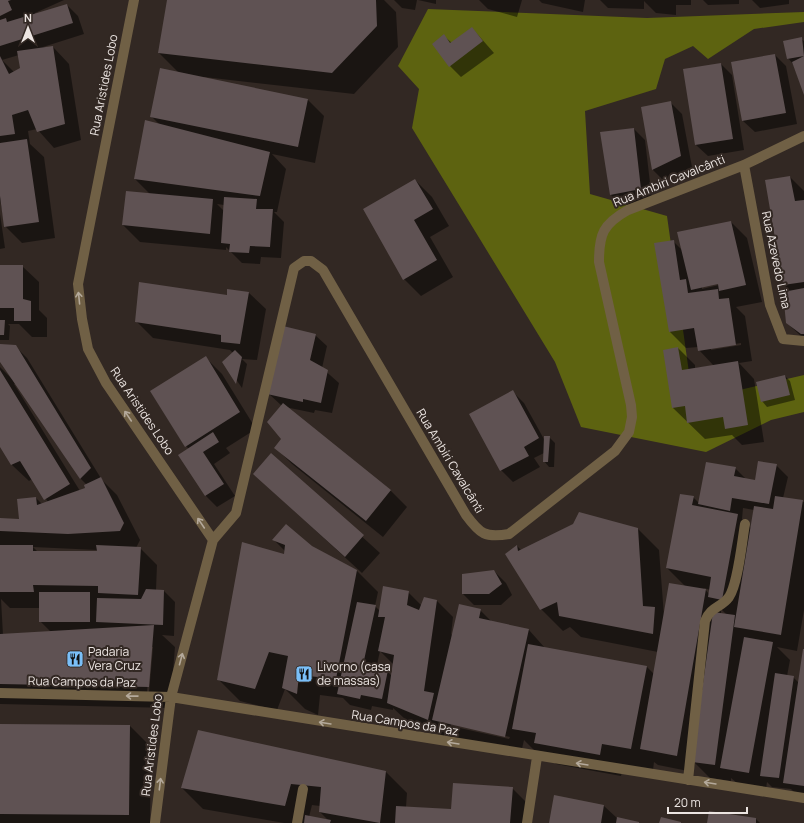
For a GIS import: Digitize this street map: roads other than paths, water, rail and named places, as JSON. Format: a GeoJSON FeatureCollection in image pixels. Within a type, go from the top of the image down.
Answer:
{"type":"FeatureCollection","features":[{"type":"Feature","properties":{"kind":"street","name":"Rua Aristides Lobo"},"geometry":{"type":"LineString","coordinates":[[134,0],[78,284],[82,319],[88,349],[106,383],[213,540],[171,697],[155,823]]}},
{"type":"Feature","properties":{"kind":"street","name":"Rua Ambíri Cavalcânti"},"geometry":{"type":"LineString","coordinates":[[213,540],[236,513],[294,268],[299,263],[311,261],[323,270],[466,515],[477,530],[491,536],[509,534],[615,450],[630,432],[632,417],[631,405],[599,262],[599,248],[606,226],[613,218],[628,210],[744,165],[804,136]]}},
{"type":"Feature","properties":{"kind":"street","name":"Rua Azevedo Lima"},"geometry":{"type":"LineString","coordinates":[[744,165],[770,305],[784,339],[804,341]]}},
{"type":"Feature","properties":{"kind":"street"},"geometry":{"type":"LineString","coordinates":[[688,780],[705,621],[709,612],[728,598],[733,588],[745,524]]}},
{"type":"Feature","properties":{"kind":"street","name":"Rua Campos da Paz"},"geometry":{"type":"LineString","coordinates":[[0,693],[171,697],[537,757],[804,798]]}},
{"type":"Feature","properties":{"kind":"street"},"geometry":{"type":"LineString","coordinates":[[527,823],[537,757]]}},
{"type":"Feature","properties":{"kind":"street"},"geometry":{"type":"LineString","coordinates":[[297,823],[303,789]]}},
{"type":"Feature","properties":{"kind":"place","name":"Padaria Vera Cruz"},"geometry":{"type":"Point","coordinates":[75,659]}},
{"type":"Feature","properties":{"kind":"place","name":"Livorno (casa de massas)"},"geometry":{"type":"Point","coordinates":[304,674]}}]}
